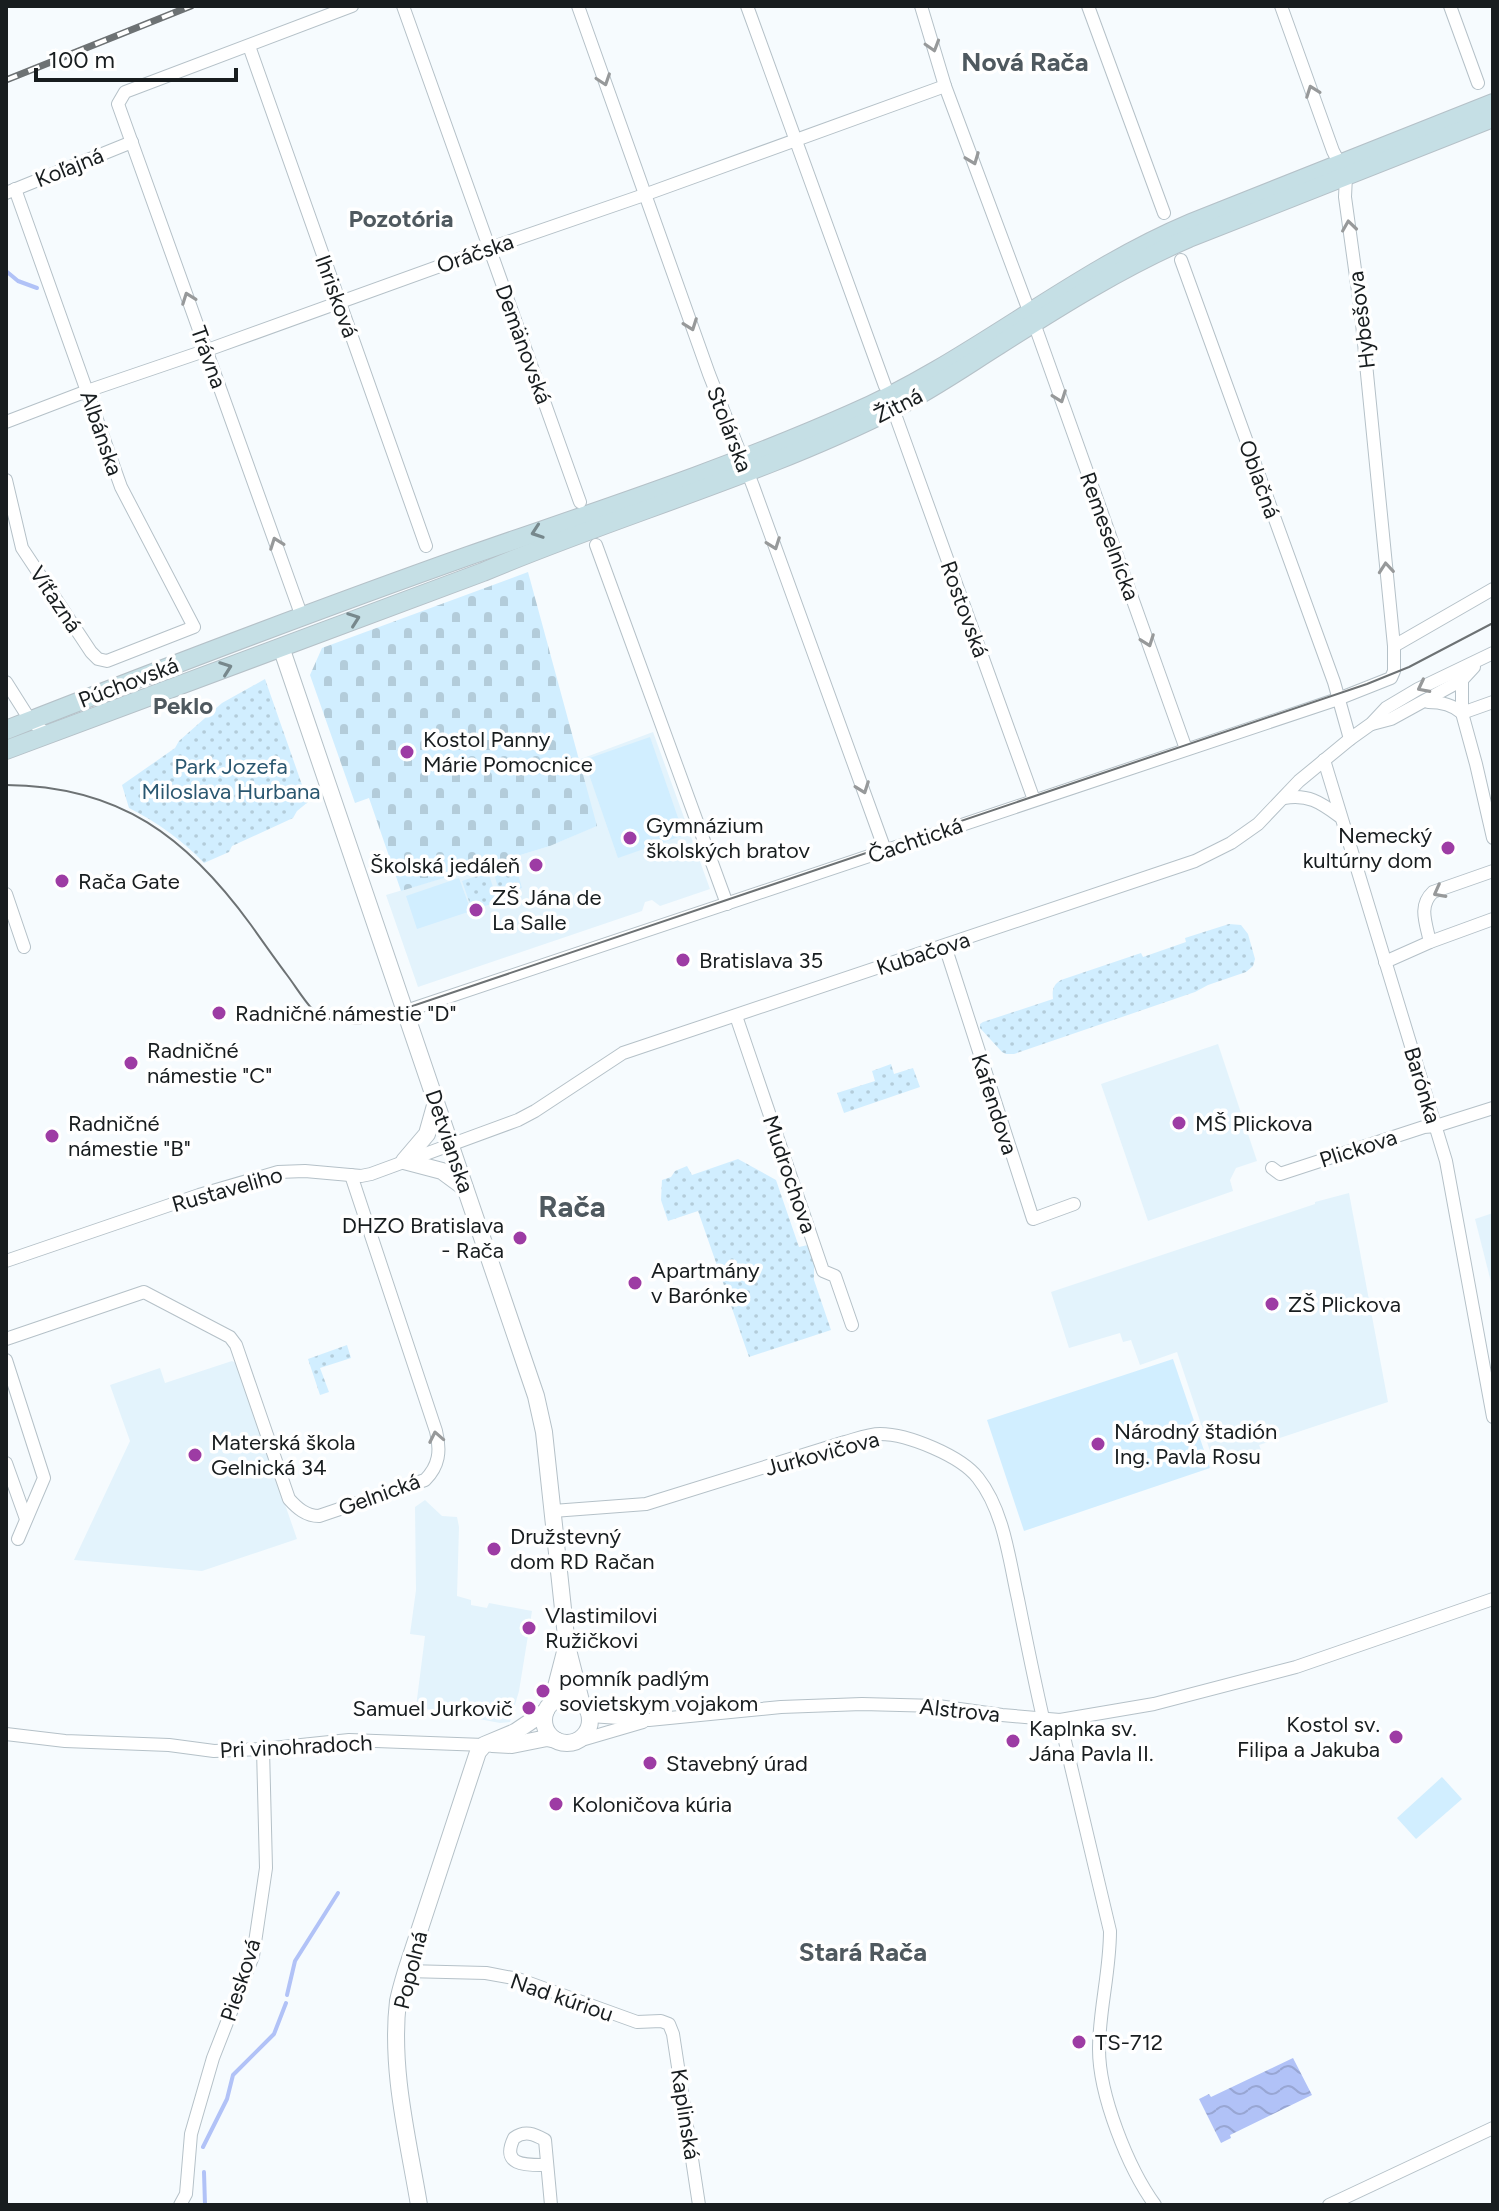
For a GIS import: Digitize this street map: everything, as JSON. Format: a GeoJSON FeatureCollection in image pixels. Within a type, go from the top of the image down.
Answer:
{"type":"FeatureCollection","features":[{"type":"Feature","properties":{"kind":"main road","name":"Žitná"},"geometry":{"type":"LineString","coordinates":[[1342,170],[1493,103]]}},
{"type":"Feature","properties":{"kind":"main road","name":"Žitná"},"geometry":{"type":"LineString","coordinates":[[281,647],[483,572],[744,465],[872,404],[1031,317],[1091,273],[1191,223],[1493,118]]}},
{"type":"Feature","properties":{"kind":"main road","name":"Žitná"},"geometry":{"type":"LineString","coordinates":[[302,617],[744,465]]}},
{"type":"Feature","properties":{"kind":"main road","name":"Púchovská"},"geometry":{"type":"LineString","coordinates":[[6,730],[302,617]]}},
{"type":"Feature","properties":{"kind":"main road"},"geometry":{"type":"LineString","coordinates":[[251,637],[281,647],[302,617]]}},
{"type":"Feature","properties":{"kind":"main road","name":"Púchovská"},"geometry":{"type":"LineString","coordinates":[[6,750],[281,647]]}},
{"type":"Feature","properties":{"kind":"street"},"geometry":{"type":"LineString","coordinates":[[249,46],[352,6]]}},
{"type":"Feature","properties":{"kind":"street","name":"Demänovská"},"geometry":{"type":"LineString","coordinates":[[403,6],[580,502]]}},
{"type":"Feature","properties":{"kind":"street","name":"Stolárska"},"geometry":{"type":"LineString","coordinates":[[578,6],[709,374],[885,850]]}},
{"type":"Feature","properties":{"kind":"street"},"geometry":{"type":"LineString","coordinates":[[747,6],[885,386]]}},
{"type":"Feature","properties":{"kind":"street","name":"Remeselnícka"},"geometry":{"type":"LineString","coordinates":[[921,6],[945,86],[1186,749]]}},
{"type":"Feature","properties":{"kind":"street"},"geometry":{"type":"LineString","coordinates":[[1088,6],[1164,213]]}},
{"type":"Feature","properties":{"kind":"street","name":"Hybešova"},"geometry":{"type":"LineString","coordinates":[[1281,6],[1342,170],[1361,313],[1394,646]]}},
{"type":"Feature","properties":{"kind":"street"},"geometry":{"type":"LineString","coordinates":[[1450,6],[1478,83]]}},
{"type":"Feature","properties":{"kind":"street","name":"Trávna"},"geometry":{"type":"LineString","coordinates":[[249,46],[125,92],[118,107],[302,617]]}},
{"type":"Feature","properties":{"kind":"street","name":"Ihrisková"},"geometry":{"type":"LineString","coordinates":[[249,46],[426,546]]}},
{"type":"Feature","properties":{"kind":"street","name":"Oráčska"},"geometry":{"type":"LineString","coordinates":[[6,422],[945,86]]}},
{"type":"Feature","properties":{"kind":"street","name":"Koľajná"},"geometry":{"type":"LineString","coordinates":[[10,191],[132,142]]}},
{"type":"Feature","properties":{"kind":"street","name":"Albánska"},"geometry":{"type":"LineString","coordinates":[[10,191],[121,487],[194,627],[153,642]]}},
{"type":"Feature","properties":{"kind":"street","name":"Oblačná"},"geometry":{"type":"LineString","coordinates":[[1181,260],[1329,668],[1350,739]]}},
{"type":"Feature","properties":{"kind":"street","name":"Rostovská"},"geometry":{"type":"LineString","coordinates":[[896,417],[1034,800]]}},
{"type":"Feature","properties":{"kind":"street","name":"Víťazná"},"geometry":{"type":"LineString","coordinates":[[6,480],[22,548],[91,652],[98,659],[107,661],[153,642]]}},
{"type":"Feature","properties":{"kind":"street"},"geometry":{"type":"LineString","coordinates":[[596,545],[727,904]]}},
{"type":"Feature","properties":{"kind":"street"},"geometry":{"type":"LineString","coordinates":[[1394,646],[1493,589]]}},
{"type":"Feature","properties":{"kind":"street","name":"Čachtická"},"geometry":{"type":"LineString","coordinates":[[406,1011],[1338,699],[1391,678],[1394,646]]}},
{"type":"Feature","properties":{"kind":"street","name":"Detvianska"},"geometry":{"type":"LineString","coordinates":[[281,647],[536,1396],[544,1432],[567,1646],[585,1708]]}},
{"type":"Feature","properties":{"kind":"street","name":"Kubačova"},"geometry":{"type":"LineString","coordinates":[[1371,724],[1391,719],[1426,702],[1462,680],[1487,656]]}},
{"type":"Feature","properties":{"kind":"street","name":"Kubačova"},"geometry":{"type":"LineString","coordinates":[[451,1145],[527,1116],[623,1053],[1202,858],[1249,831],[1299,781],[1371,724],[1386,708],[1487,656]]}},
{"type":"Feature","properties":{"kind":"street"},"geometry":{"type":"LineString","coordinates":[[1462,680],[1462,713],[1493,838]]}},
{"type":"Feature","properties":{"kind":"street"},"geometry":{"type":"LineString","coordinates":[[6,682],[30,720],[48,735]]}},
{"type":"Feature","properties":{"kind":"street"},"geometry":{"type":"LineString","coordinates":[[1426,702],[1442,702],[1462,713]]}},
{"type":"Feature","properties":{"kind":"street"},"geometry":{"type":"LineString","coordinates":[[1462,713],[1493,702]]}},
{"type":"Feature","properties":{"kind":"street","name":"Barónka"},"geometry":{"type":"LineString","coordinates":[[1324,760],[1446,1161],[1488,1373],[1493,1417]]}},
{"type":"Feature","properties":{"kind":"street"},"geometry":{"type":"LineString","coordinates":[[1284,798],[1304,796],[1339,816]]}},
{"type":"Feature","properties":{"kind":"street"},"geometry":{"type":"LineString","coordinates":[[1430,942],[1423,908],[1426,899],[1433,892],[1493,871]]}},
{"type":"Feature","properties":{"kind":"street"},"geometry":{"type":"LineString","coordinates":[[6,894],[24,947]]}},
{"type":"Feature","properties":{"kind":"street"},"geometry":{"type":"LineString","coordinates":[[1385,962],[1493,919]]}},
{"type":"Feature","properties":{"kind":"street","name":"Kafendova"},"geometry":{"type":"LineString","coordinates":[[945,946],[1033,1219],[1074,1204]]}},
{"type":"Feature","properties":{"kind":"street","name":"Mudrochova"},"geometry":{"type":"LineString","coordinates":[[736,1016],[823,1271],[835,1276],[852,1325]]}},
{"type":"Feature","properties":{"kind":"street"},"geometry":{"type":"LineString","coordinates":[[437,1102],[427,1134],[404,1161],[436,1168],[466,1189]]}},
{"type":"Feature","properties":{"kind":"street","name":"Plickova"},"geometry":{"type":"LineString","coordinates":[[1272,1168],[1280,1174],[1493,1108]]}},
{"type":"Feature","properties":{"kind":"street","name":"Rustaveliho"},"geometry":{"type":"LineString","coordinates":[[6,1261],[254,1177],[292,1171],[371,1174],[451,1145]]}},
{"type":"Feature","properties":{"kind":"street","name":"Gelnická"},"geometry":{"type":"LineString","coordinates":[[6,1339],[144,1292],[230,1337],[236,1345],[289,1499],[299,1509],[319,1516],[422,1482],[434,1469],[439,1449],[436,1431],[351,1175]]}},
{"type":"Feature","properties":{"kind":"street"},"geometry":{"type":"LineString","coordinates":[[6,1360],[44,1478],[18,1539]]}},
{"type":"Feature","properties":{"kind":"street"},"geometry":{"type":"LineString","coordinates":[[6,1407],[20,1403]]}},
{"type":"Feature","properties":{"kind":"street","name":"Jurkovičova"},"geometry":{"type":"LineString","coordinates":[[553,1511],[646,1504],[878,1434],[946,1453],[976,1476],[996,1513],[1006,1543],[1043,1718]]}},
{"type":"Feature","properties":{"kind":"street"},"geometry":{"type":"LineString","coordinates":[[6,1463],[26,1519]]}},
{"type":"Feature","properties":{"kind":"street","name":"Alstrova"},"geometry":{"type":"LineString","coordinates":[[578,1741],[649,1720],[781,1707],[862,1704],[938,1706],[1060,1720],[1154,1704],[1296,1667],[1493,1599]]}},
{"type":"Feature","properties":{"kind":"street","name":"Detvianska"},"geometry":{"type":"LineString","coordinates":[[549,1707],[567,1646]]}},
{"type":"Feature","properties":{"kind":"street"},"geometry":{"type":"LineString","coordinates":[[487,1745],[515,1732],[549,1707],[564,1697],[585,1708],[589,1728],[578,1741],[568,1743],[556,1740],[545,1727],[549,1707]]}},
{"type":"Feature","properties":{"kind":"street","name":"Alstrova"},"geometry":{"type":"LineString","coordinates":[[585,1708],[649,1720]]}},
{"type":"Feature","properties":{"kind":"street"},"geometry":{"type":"LineString","coordinates":[[1060,1720],[1110,1931],[1110,1956],[1098,2051],[1104,2089],[1125,2154],[1155,2205]]}},
{"type":"Feature","properties":{"kind":"street","name":"Pri vinohradoch"},"geometry":{"type":"LineString","coordinates":[[6,1734],[201,1750],[263,1749],[349,1740],[512,1745],[547,1738],[556,1740]]}},
{"type":"Feature","properties":{"kind":"street","name":"Popolná"},"geometry":{"type":"LineString","coordinates":[[419,2205],[399,2083],[396,2042],[398,2000],[475,1760],[480,1748],[487,1745]]}},
{"type":"Feature","properties":{"kind":"street","name":"Piesková"},"geometry":{"type":"LineString","coordinates":[[180,2205],[186,2194],[191,2134],[213,2058],[253,1956],[266,1868],[263,1749]]}},
{"type":"Feature","properties":{"kind":"street","name":"Nad kúriou"},"geometry":{"type":"LineString","coordinates":[[406,1971],[486,1973],[518,1979],[637,2022],[661,2021],[669,2024]]}},
{"type":"Feature","properties":{"kind":"street","name":"Kaplinská"},"geometry":{"type":"LineString","coordinates":[[669,2024],[699,2205]]}},
{"type":"Feature","properties":{"kind":"street"},"geometry":{"type":"LineString","coordinates":[[1329,2205],[1493,2128]]}},
{"type":"Feature","properties":{"kind":"street"},"geometry":{"type":"LineString","coordinates":[[547,2165],[551,2205]]}},
{"type":"Feature","properties":{"kind":"shaded area"},"geometry":{"type":"Polygon","coordinates":[[[653,732],[710,889],[660,906],[652,900],[645,902],[642,911],[418,987],[386,895],[550,846],[596,826],[578,760],[653,732]]]}},
{"type":"Feature","properties":{"kind":"shaded area","name":"MŠ Plickova"},"geometry":{"type":"Polygon","coordinates":[[[1218,1044],[1257,1161],[1236,1168],[1230,1180],[1233,1191],[1148,1221],[1101,1084],[1218,1044]]]}},
{"type":"Feature","properties":{"kind":"shaded area"},"geometry":{"type":"Polygon","coordinates":[[[1349,1193],[1388,1402],[1259,1445],[1261,1450],[1215,1466],[1177,1352],[1140,1365],[1131,1340],[1123,1342],[1120,1333],[1069,1348],[1051,1292],[1349,1193]]]}},
{"type":"Feature","properties":{"kind":"shaded area"},"geometry":{"type":"Polygon","coordinates":[[[1493,1213],[1493,1290],[1475,1219],[1493,1213]]]}},
{"type":"Feature","properties":{"kind":"shaded area","name":"Materská škola Gelnická 34"},"geometry":{"type":"Polygon","coordinates":[[[232,1361],[236,1363],[297,1539],[202,1571],[74,1560],[130,1441],[110,1385],[160,1368],[165,1383],[232,1361]]]}},
{"type":"Feature","properties":{"kind":"shaded area"},"geometry":{"type":"Polygon","coordinates":[[[425,1500],[442,1516],[457,1517],[457,1596],[471,1600],[471,1605],[487,1608],[489,1603],[532,1611],[519,1691],[510,1722],[500,1723],[416,1707],[425,1636],[410,1634],[416,1590],[415,1507],[425,1500]]]}},
{"type":"Feature","properties":{"kind":"green space"},"geometry":{"type":"Polygon","coordinates":[[[528,572],[597,826],[550,846],[401,891],[369,798],[355,803],[310,675],[322,648],[528,572]]]}},
{"type":"Feature","properties":{"kind":"green space","name":"Park Jozefa Miloslava Hurbana"},"geometry":{"type":"Polygon","coordinates":[[[265,679],[308,802],[293,818],[232,846],[229,852],[204,863],[169,832],[129,808],[122,785],[175,748],[222,703],[265,679]]]}},
{"type":"Feature","properties":{"kind":"green space"},"geometry":{"type":"Polygon","coordinates":[[[650,737],[684,835],[618,858],[584,760],[650,737]]]}},
{"type":"Feature","properties":{"kind":"green space"},"geometry":{"type":"Polygon","coordinates":[[[514,860],[522,888],[500,894],[492,867],[514,860]]]}},
{"type":"Feature","properties":{"kind":"green space"},"geometry":{"type":"Polygon","coordinates":[[[488,872],[498,902],[472,910],[462,881],[488,872]]]}},
{"type":"Feature","properties":{"kind":"green space"},"geometry":{"type":"Polygon","coordinates":[[[459,878],[471,911],[417,929],[406,896],[459,878]]]}},
{"type":"Feature","properties":{"kind":"green space"},"geometry":{"type":"Polygon","coordinates":[[[1229,924],[1241,925],[1248,934],[1255,959],[1246,972],[1014,1054],[1002,1052],[980,1028],[983,1022],[1053,999],[1054,988],[1061,980],[1141,953],[1143,957],[1186,942],[1185,938],[1229,924]]]}},
{"type":"Feature","properties":{"kind":"green space"},"geometry":{"type":"Polygon","coordinates":[[[891,1064],[894,1074],[913,1068],[920,1087],[844,1113],[837,1093],[875,1081],[872,1071],[891,1064]]]}},
{"type":"Feature","properties":{"kind":"green space"},"geometry":{"type":"Polygon","coordinates":[[[738,1159],[776,1180],[799,1247],[808,1245],[814,1264],[814,1280],[831,1330],[749,1357],[698,1211],[668,1221],[661,1200],[662,1180],[671,1177],[675,1171],[687,1166],[692,1175],[738,1159]]]}},
{"type":"Feature","properties":{"kind":"green space"},"geometry":{"type":"Polygon","coordinates":[[[347,1345],[351,1358],[320,1368],[329,1392],[320,1395],[308,1359],[347,1345]]]}},
{"type":"Feature","properties":{"kind":"green space","name":"Národný štadión Ing. Pavla Rosu"},"geometry":{"type":"Polygon","coordinates":[[[1173,1359],[1210,1468],[1024,1531],[987,1420],[1173,1359]]]}},
{"type":"Feature","properties":{"kind":"green space"},"geometry":{"type":"Polygon","coordinates":[[[1442,1777],[1462,1799],[1416,1839],[1397,1818],[1442,1777]]]}},
{"type":"Feature","properties":{"kind":"water"},"geometry":{"type":"Polygon","coordinates":[[[1293,2058],[1312,2095],[1230,2135],[1231,2138],[1221,2143],[1199,2099],[1209,2094],[1211,2097],[1293,2058]]]}},
{"type":"Feature","properties":{"kind":"waterway"},"geometry":{"type":"LineString","coordinates":[[6,271],[18,281],[37,288]]}},
{"type":"Feature","properties":{"kind":"waterway"},"geometry":{"type":"LineString","coordinates":[[287,1995],[295,1961],[338,1893]]}},
{"type":"Feature","properties":{"kind":"waterway"},"geometry":{"type":"LineString","coordinates":[[203,2147],[227,2099],[233,2075],[274,2034],[286,2003]]}},
{"type":"Feature","properties":{"kind":"waterway"},"geometry":{"type":"LineString","coordinates":[[204,2172],[205,2205]]}},
{"type":"Feature","properties":{"kind":"tram line"},"geometry":{"type":"LineString","coordinates":[[6,785],[83,795],[147,822],[202,866],[227,894],[313,1010],[336,1021],[362,1023],[1367,684],[1409,667],[1493,623]]}},
{"type":"Feature","properties":{"kind":"railway"},"geometry":{"type":"LineString","coordinates":[[6,80],[191,6]]}},
{"type":"Feature","properties":{"kind":"place","name":"Kostol Panny Márie Pomocnice"},"geometry":{"type":"Point","coordinates":[407,752]}},
{"type":"Feature","properties":{"kind":"place","name":"Gymnázium školských bratov"},"geometry":{"type":"Point","coordinates":[630,838]}},
{"type":"Feature","properties":{"kind":"place","name":"Nemecký kultúrny dom"},"geometry":{"type":"Point","coordinates":[1448,848]}},
{"type":"Feature","properties":{"kind":"place","name":"Školská jedáleň"},"geometry":{"type":"Point","coordinates":[536,865]}},
{"type":"Feature","properties":{"kind":"place","name":"Rača Gate"},"geometry":{"type":"Point","coordinates":[62,881]}},
{"type":"Feature","properties":{"kind":"place","name":"ZŠ Jána de La Salle"},"geometry":{"type":"Point","coordinates":[476,910]}},
{"type":"Feature","properties":{"kind":"place","name":"Bratislava 35"},"geometry":{"type":"Point","coordinates":[683,960]}},
{"type":"Feature","properties":{"kind":"place","name":"Radničné námestie \"D\""},"geometry":{"type":"Point","coordinates":[219,1013]}},
{"type":"Feature","properties":{"kind":"place","name":"Radničné námestie \"C\""},"geometry":{"type":"Point","coordinates":[131,1063]}},
{"type":"Feature","properties":{"kind":"place","name":"MŠ Plickova"},"geometry":{"type":"Point","coordinates":[1179,1123]}},
{"type":"Feature","properties":{"kind":"place","name":"Radničné námestie \"B\""},"geometry":{"type":"Point","coordinates":[52,1136]}},
{"type":"Feature","properties":{"kind":"place","name":"DHZO Bratislava - Rača"},"geometry":{"type":"Point","coordinates":[520,1238]}},
{"type":"Feature","properties":{"kind":"place","name":"Apartmány v Barónke"},"geometry":{"type":"Point","coordinates":[635,1283]}},
{"type":"Feature","properties":{"kind":"place","name":"ZŠ Plickova"},"geometry":{"type":"Point","coordinates":[1272,1304]}},
{"type":"Feature","properties":{"kind":"place","name":"Národný štadión Ing. Pavla Rosu"},"geometry":{"type":"Point","coordinates":[1098,1444]}},
{"type":"Feature","properties":{"kind":"place","name":"Materská škola Gelnická 34"},"geometry":{"type":"Point","coordinates":[195,1455]}},
{"type":"Feature","properties":{"kind":"place","name":"Družstevný dom RD Račan"},"geometry":{"type":"Point","coordinates":[494,1549]}},
{"type":"Feature","properties":{"kind":"place","name":"Vlastimilovi Ružičkovi"},"geometry":{"type":"Point","coordinates":[529,1628]}},
{"type":"Feature","properties":{"kind":"place","name":"pomník padlým sovietskym vojakom"},"geometry":{"type":"Point","coordinates":[543,1691]}},
{"type":"Feature","properties":{"kind":"place","name":"Samuel Jurkovič"},"geometry":{"type":"Point","coordinates":[529,1708]}},
{"type":"Feature","properties":{"kind":"place","name":"Kostol sv. Filipa a Jakuba"},"geometry":{"type":"Point","coordinates":[1396,1737]}},
{"type":"Feature","properties":{"kind":"place","name":"Kaplnka sv. Jána Pavla II."},"geometry":{"type":"Point","coordinates":[1013,1741]}},
{"type":"Feature","properties":{"kind":"place","name":"Stavebný úrad"},"geometry":{"type":"Point","coordinates":[650,1763]}},
{"type":"Feature","properties":{"kind":"place","name":"Koloničova kúria"},"geometry":{"type":"Point","coordinates":[556,1804]}},
{"type":"Feature","properties":{"kind":"place","name":"TS-712"},"geometry":{"type":"Point","coordinates":[1079,2042]}},
{"type":"Feature","properties":{"kind":"district","name":"Nová Rača"},"geometry":{"type":"Point","coordinates":[1025,62]}},
{"type":"Feature","properties":{"kind":"district","name":"Pozotória"},"geometry":{"type":"Point","coordinates":[401,219]}},
{"type":"Feature","properties":{"kind":"district","name":"Peklo"},"geometry":{"type":"Point","coordinates":[183,706]}},
{"type":"Feature","properties":{"kind":"district","name":"Rača"},"geometry":{"type":"Point","coordinates":[572,1207]}},
{"type":"Feature","properties":{"kind":"district","name":"Stará Rača"},"geometry":{"type":"Point","coordinates":[863,1952]}}]}
